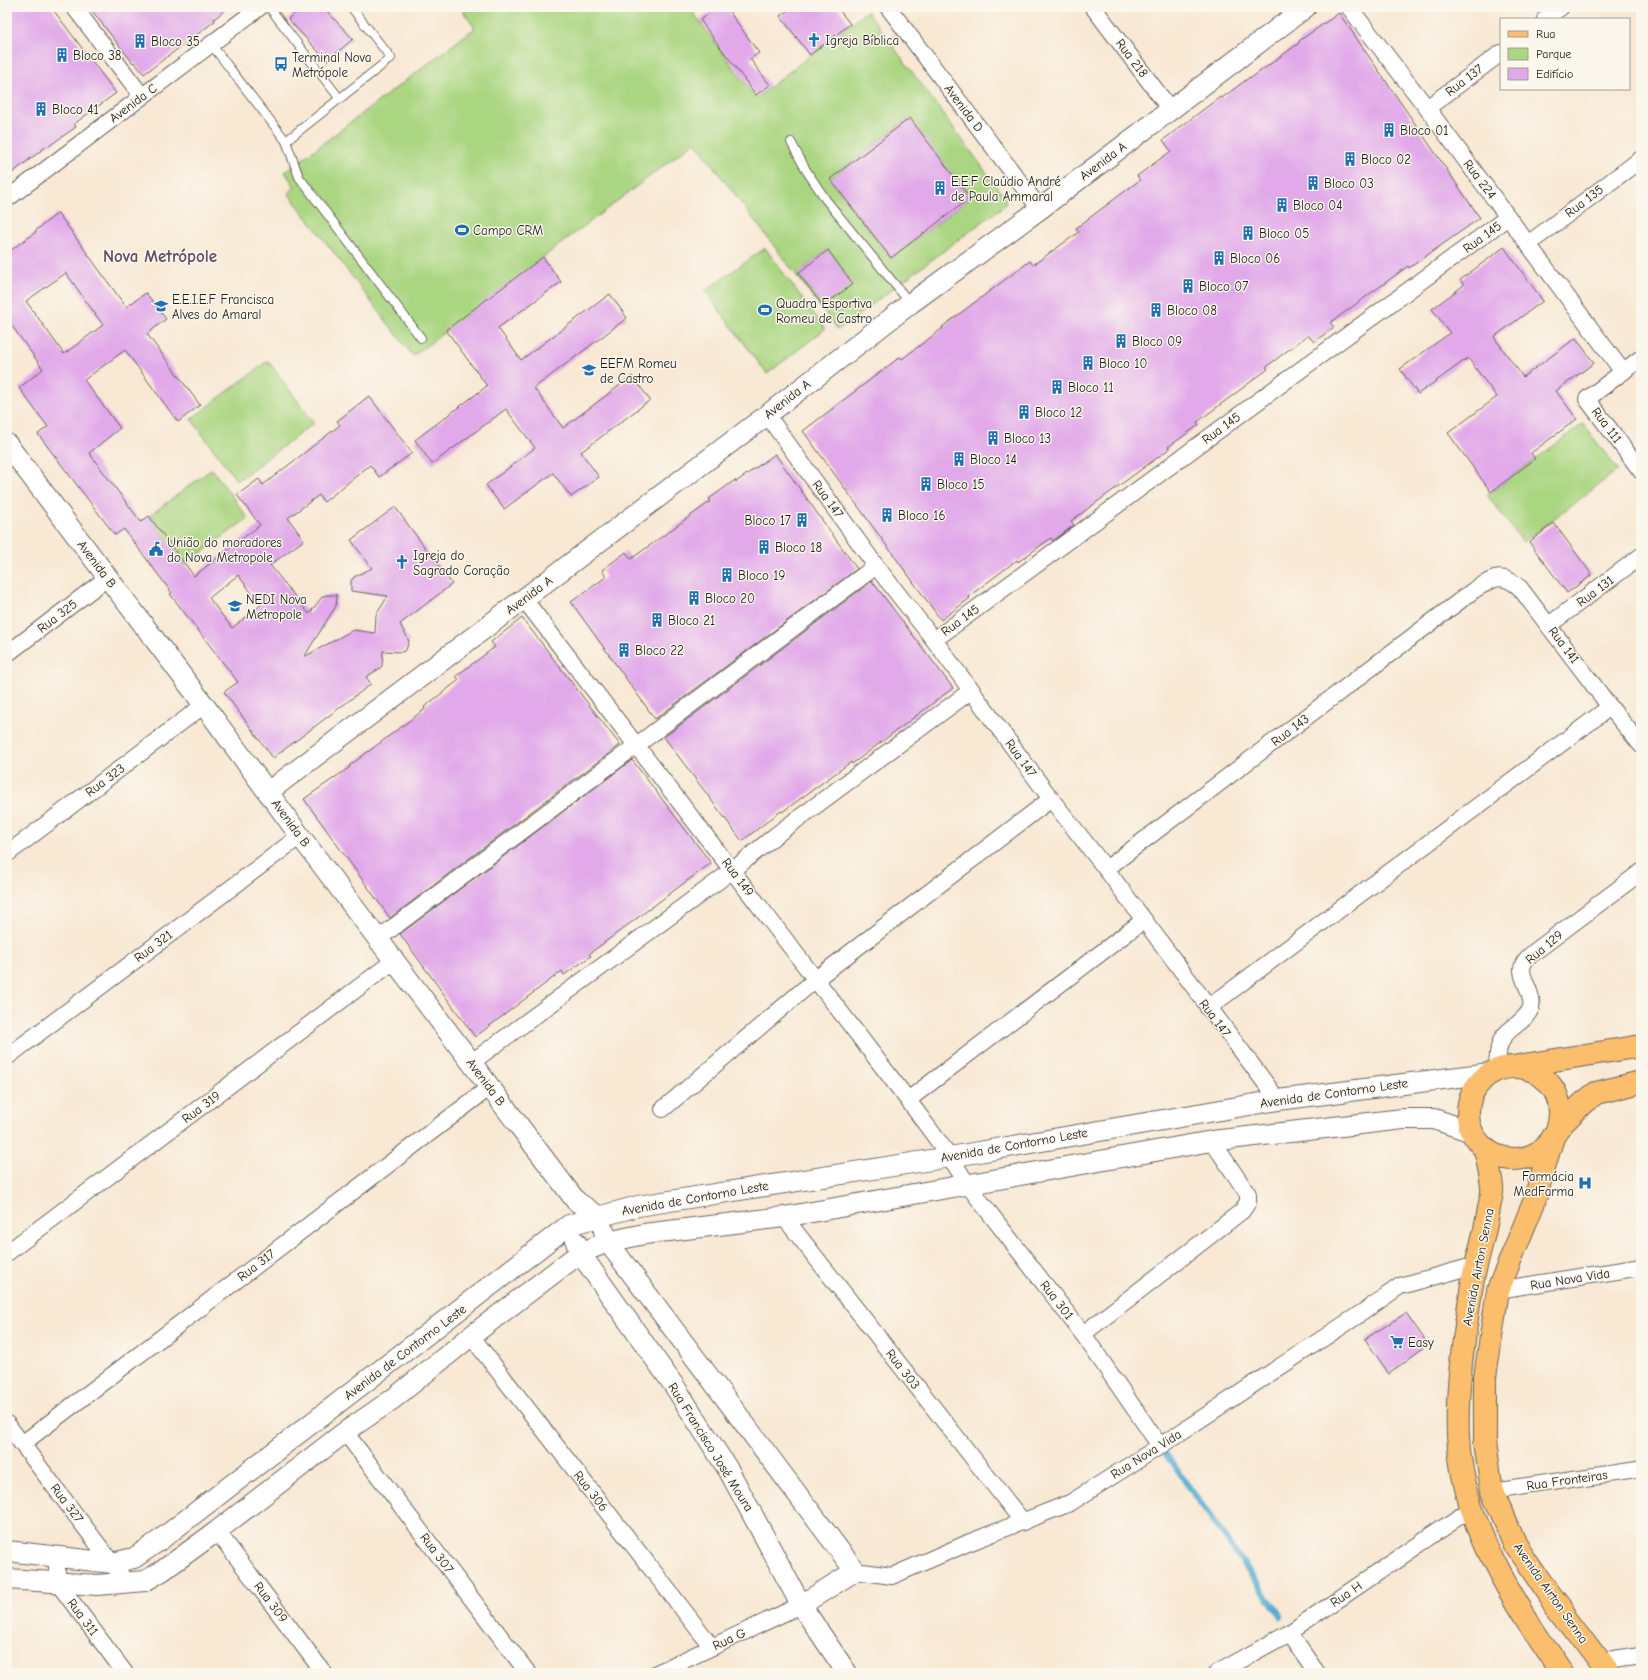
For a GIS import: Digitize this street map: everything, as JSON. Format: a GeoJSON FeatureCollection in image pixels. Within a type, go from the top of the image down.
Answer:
{"type":"FeatureCollection","features":[{"type":"Feature","properties":{"kind":"main road","name":"Avenida de Contorno Leste"},"geometry":{"type":"LineString","coordinates":[[1501,1069],[1641,1046]]}},
{"type":"Feature","properties":{"kind":"main road"},"geometry":{"type":"LineString","coordinates":[[1556,1132],[1559,1110],[1556,1094],[1548,1081],[1539,1073],[1528,1068],[1501,1069],[1480,1082],[1473,1091],[1470,1101],[1468,1123],[1478,1140],[1498,1156],[1514,1159],[1529,1157],[1543,1149],[1556,1132],[1583,1103],[1596,1093],[1641,1082]]}},
{"type":"Feature","properties":{"kind":"main road","name":"Avenida Airton Senna"},"geometry":{"type":"LineString","coordinates":[[1556,1132],[1534,1202],[1498,1290],[1485,1376],[1485,1442],[1492,1491],[1515,1545],[1549,1595],[1604,1668]]}},
{"type":"Feature","properties":{"kind":"main road","name":"Avenida Airton Senna"},"geometry":{"type":"LineString","coordinates":[[1478,1140],[1492,1188],[1487,1220],[1472,1283],[1459,1385],[1458,1435],[1462,1470],[1471,1510],[1495,1566],[1520,1611],[1562,1673]]}},
{"type":"Feature","properties":{"kind":"street"},"geometry":{"type":"LineString","coordinates":[[74,7],[142,96]]}},
{"type":"Feature","properties":{"kind":"street","name":"Avenida C"},"geometry":{"type":"LineString","coordinates":[[7,199],[260,7]]}},
{"type":"Feature","properties":{"kind":"street","name":"Avenida D"},"geometry":{"type":"LineString","coordinates":[[888,7],[1040,208]]}},
{"type":"Feature","properties":{"kind":"street","name":"Rua 218"},"geometry":{"type":"LineString","coordinates":[[1093,7],[1170,109]]}},
{"type":"Feature","properties":{"kind":"street","name":"Rua 224"},"geometry":{"type":"LineString","coordinates":[[1349,7],[1427,108],[1623,372]]}},
{"type":"Feature","properties":{"kind":"street"},"geometry":{"type":"LineString","coordinates":[[1546,18],[1561,7]]}},
{"type":"Feature","properties":{"kind":"street","name":"Avenida A"},"geometry":{"type":"LineString","coordinates":[[268,792],[767,415],[911,303],[1040,208],[1298,9]]}},
{"type":"Feature","properties":{"kind":"street","name":"Rua 137"},"geometry":{"type":"LineString","coordinates":[[1427,108],[1500,53]]}},
{"type":"Feature","properties":{"kind":"street","name":"Rua 135"},"geometry":{"type":"LineString","coordinates":[[1528,244],[1641,159]]}},
{"type":"Feature","properties":{"kind":"street","name":"Rua 145"},"geometry":{"type":"LineString","coordinates":[[934,640],[1508,217]]}},
{"type":"Feature","properties":{"kind":"street"},"geometry":{"type":"LineString","coordinates":[[1623,372],[1641,358]]}},
{"type":"Feature","properties":{"kind":"street","name":"Rua 111"},"geometry":{"type":"LineString","coordinates":[[1623,372],[1587,399],[1641,472]]}},
{"type":"Feature","properties":{"kind":"street","name":"Rua 147"},"geometry":{"type":"LineString","coordinates":[[767,415],[876,566],[972,690],[1051,800],[1106,869],[1208,1008],[1278,1100]]}},
{"type":"Feature","properties":{"kind":"street","name":"Avenida B"},"geometry":{"type":"LineString","coordinates":[[7,444],[204,705],[300,836],[379,938],[576,1201],[598,1216]]}},
{"type":"Feature","properties":{"kind":"street","name":"Rua 131"},"geometry":{"type":"LineString","coordinates":[[1549,625],[1641,556]]}},
{"type":"Feature","properties":{"kind":"street"},"geometry":{"type":"LineString","coordinates":[[379,938],[876,566]]}},
{"type":"Feature","properties":{"kind":"street","name":"Rua 141"},"geometry":{"type":"LineString","coordinates":[[1474,590],[1492,579],[1502,577],[1511,580],[1520,588],[1610,707],[1641,745]]}},
{"type":"Feature","properties":{"kind":"street","name":"Rua 325"},"geometry":{"type":"LineString","coordinates":[[7,654],[107,578]]}},
{"type":"Feature","properties":{"kind":"street","name":"Rua 143"},"geometry":{"type":"LineString","coordinates":[[1106,869],[1474,590]]}},
{"type":"Feature","properties":{"kind":"street","name":"Rua 149"},"geometry":{"type":"LineString","coordinates":[[524,598],[950,1156]]}},
{"type":"Feature","properties":{"kind":"street"},"geometry":{"type":"LineString","coordinates":[[472,1062],[733,870],[776,835],[972,690]]}},
{"type":"Feature","properties":{"kind":"street","name":"Rua 323"},"geometry":{"type":"LineString","coordinates":[[7,854],[204,705]]}},
{"type":"Feature","properties":{"kind":"street"},"geometry":{"type":"LineString","coordinates":[[1208,1008],[1610,707]]}},
{"type":"Feature","properties":{"kind":"street"},"geometry":{"type":"LineString","coordinates":[[663,1109],[816,979],[1051,800]]}},
{"type":"Feature","properties":{"kind":"street","name":"Rua 321"},"geometry":{"type":"LineString","coordinates":[[7,1057],[300,836]]}},
{"type":"Feature","properties":{"kind":"street","name":"Rua 129"},"geometry":{"type":"LineString","coordinates":[[1501,1069],[1500,1044],[1504,1036],[1530,1011],[1532,998],[1523,975],[1523,963],[1533,953],[1641,872]]}},
{"type":"Feature","properties":{"kind":"street"},"geometry":{"type":"LineString","coordinates":[[908,1100],[1144,920]]}},
{"type":"Feature","properties":{"kind":"street","name":"Rua 319"},"geometry":{"type":"LineString","coordinates":[[7,1253],[395,960]]}},
{"type":"Feature","properties":{"kind":"street","name":"Avenida de Contorno Leste"},"geometry":{"type":"LineString","coordinates":[[7,1551],[112,1563],[134,1558],[160,1540],[569,1225],[638,1206],[950,1156],[1278,1100],[1501,1069]]}},
{"type":"Feature","properties":{"kind":"street","name":"Rua 317"},"geometry":{"type":"LineString","coordinates":[[22,1444],[490,1087]]}},
{"type":"Feature","properties":{"kind":"street","name":"Avenida de Contorno Leste"},"geometry":{"type":"LineString","coordinates":[[7,1579],[97,1585],[145,1581],[162,1571],[217,1531],[345,1432],[393,1399],[471,1336],[580,1253],[608,1242],[644,1234],[784,1217],[1212,1141],[1403,1119],[1434,1119],[1478,1140]]}},
{"type":"Feature","properties":{"kind":"street"},"geometry":{"type":"LineString","coordinates":[[1083,1334],[1242,1211],[1248,1202],[1248,1194],[1212,1141]]}},
{"type":"Feature","properties":{"kind":"street","name":"Rua 301"},"geometry":{"type":"LineString","coordinates":[[950,1156],[968,1185],[1083,1334],[1160,1446]]}},
{"type":"Feature","properties":{"kind":"street"},"geometry":{"type":"LineString","coordinates":[[569,1225],[576,1201]]}},
{"type":"Feature","properties":{"kind":"street"},"geometry":{"type":"LineString","coordinates":[[598,1216],[608,1242],[855,1571],[801,1605]]}},
{"type":"Feature","properties":{"kind":"street","name":"Rua 303"},"geometry":{"type":"LineString","coordinates":[[784,1217],[1023,1522]]}},
{"type":"Feature","properties":{"kind":"street","name":"Rua Francisco José Moura"},"geometry":{"type":"LineString","coordinates":[[569,1225],[580,1253],[675,1387],[729,1471],[801,1605],[847,1673]]}},
{"type":"Feature","properties":{"kind":"street","name":"Rua Nova Vida"},"geometry":{"type":"LineString","coordinates":[[855,1571],[892,1576],[1070,1503],[1160,1446],[1400,1286],[1477,1265]]}},
{"type":"Feature","properties":{"kind":"street","name":"Rua Nova Vida"},"geometry":{"type":"LineString","coordinates":[[1498,1290],[1641,1267]]}},
{"type":"Feature","properties":{"kind":"street","name":"Rua 306"},"geometry":{"type":"LineString","coordinates":[[471,1336],[712,1646]]}},
{"type":"Feature","properties":{"kind":"street","name":"Rua 327"},"geometry":{"type":"LineString","coordinates":[[7,1424],[127,1583]]}},
{"type":"Feature","properties":{"kind":"street","name":"Rua 307"},"geometry":{"type":"LineString","coordinates":[[345,1432],[528,1673]]}},
{"type":"Feature","properties":{"kind":"street","name":"Rua Fronteiras"},"geometry":{"type":"LineString","coordinates":[[1492,1491],[1641,1469]]}},
{"type":"Feature","properties":{"kind":"street","name":"Rua H"},"geometry":{"type":"LineString","coordinates":[[1218,1673],[1289,1633],[1471,1510]]}},
{"type":"Feature","properties":{"kind":"street","name":"Rua 309"},"geometry":{"type":"LineString","coordinates":[[217,1531],[324,1673]]}},
{"type":"Feature","properties":{"kind":"street"},"geometry":{"type":"LineString","coordinates":[[57,1582],[58,1556]]}},
{"type":"Feature","properties":{"kind":"street","name":"Rua 311"},"geometry":{"type":"LineString","coordinates":[[57,1582],[125,1673]]}},
{"type":"Feature","properties":{"kind":"street","name":"Rua G"},"geometry":{"type":"LineString","coordinates":[[657,1673],[801,1605]]}},
{"type":"Feature","properties":{"kind":"street"},"geometry":{"type":"LineString","coordinates":[[1289,1633],[1317,1673]]}},
{"type":"Feature","properties":{"kind":"street"},"geometry":{"type":"LineString","coordinates":[[1604,1668],[1641,1657]]}},
{"type":"Feature","properties":{"kind":"lane"},"geometry":{"type":"LineString","coordinates":[[269,7],[340,99]]}},
{"type":"Feature","properties":{"kind":"lane"},"geometry":{"type":"LineString","coordinates":[[286,141],[391,58],[351,7]]}},
{"type":"Feature","properties":{"kind":"lane"},"geometry":{"type":"LineString","coordinates":[[211,44],[286,141],[299,177],[421,338]]}},
{"type":"Feature","properties":{"kind":"lane"},"geometry":{"type":"LineString","coordinates":[[791,142],[806,170],[826,200],[911,303]]}},
{"type":"Feature","properties":{"kind":"green space"},"geometry":{"type":"Polygon","coordinates":[[[460,7],[689,7],[756,98],[867,11],[1006,199],[1005,205],[838,330],[695,142],[413,356],[288,193],[295,187],[285,172],[475,28],[460,7]],[[909,118],[830,179],[891,258],[970,198],[909,118]],[[828,250],[798,273],[823,306],[852,284],[828,250]]]}},
{"type":"Feature","properties":{"kind":"green space","name":"Quadra Esportiva Romeu de Castro"},"geometry":{"type":"Polygon","coordinates":[[[765,248],[825,329],[767,374],[705,291],[765,248]]]}},
{"type":"Feature","properties":{"kind":"green space"},"geometry":{"type":"Polygon","coordinates":[[[268,361],[314,423],[237,481],[191,419],[268,361]]]}},
{"type":"Feature","properties":{"kind":"green space"},"geometry":{"type":"Polygon","coordinates":[[[1583,424],[1618,470],[1523,542],[1487,495],[1583,424]]]}},
{"type":"Feature","properties":{"kind":"green space"},"geometry":{"type":"Polygon","coordinates":[[[212,469],[248,518],[185,565],[149,516],[212,469]]]}},
{"type":"Feature","properties":{"kind":"building"},"geometry":{"type":"Polygon","coordinates":[[[7,7],[51,7],[116,93],[74,124],[76,127],[49,146],[48,145],[7,177],[7,7]]]}},
{"type":"Feature","properties":{"kind":"building"},"geometry":{"type":"Polygon","coordinates":[[[89,7],[229,7],[214,19],[215,21],[144,74],[134,62],[133,63],[89,7]]]}},
{"type":"Feature","properties":{"kind":"building"},"geometry":{"type":"Polygon","coordinates":[[[301,7],[323,7],[353,39],[327,61],[288,19],[301,7]]]}},
{"type":"Feature","properties":{"kind":"building"},"geometry":{"type":"Polygon","coordinates":[[[718,7],[726,7],[759,53],[750,59],[770,85],[756,95],[700,20],[718,7]]]}},
{"type":"Feature","properties":{"kind":"building","name":"Igreja Bíblica"},"geometry":{"type":"Polygon","coordinates":[[[792,7],[837,7],[850,24],[810,55],[780,16],[792,7]]]}},
{"type":"Feature","properties":{"kind":"building"},"geometry":{"type":"Polygon","coordinates":[[[1339,13],[1480,218],[1409,268],[1408,266],[1330,323],[1334,327],[1314,342],[1308,335],[1266,367],[1268,369],[1197,422],[1199,425],[1168,447],[1169,449],[1071,521],[1074,525],[1053,541],[1051,538],[1018,562],[1017,560],[968,597],[970,598],[941,620],[803,431],[900,357],[902,359],[1030,261],[1033,265],[1079,232],[1076,228],[1140,180],[1137,176],[1171,151],[1163,140],[1220,97],[1222,98],[1250,77],[1251,78],[1299,43],[1299,41],[1339,13]]]}},
{"type":"Feature","properties":{"kind":"building","name":"E.E.F Claúdio André de Paula Ammaral"},"geometry":{"type":"Polygon","coordinates":[[[910,118],[970,198],[891,258],[830,179],[910,118]]]}},
{"type":"Feature","properties":{"kind":"building"},"geometry":{"type":"Polygon","coordinates":[[[58,213],[126,307],[146,293],[166,319],[147,334],[200,405],[178,422],[125,350],[84,380],[120,428],[89,453],[141,522],[149,516],[194,576],[260,525],[237,495],[259,479],[263,485],[340,425],[337,421],[369,396],[412,453],[379,477],[370,465],[324,502],[319,495],[288,518],[304,540],[270,565],[309,614],[322,597],[326,595],[337,595],[336,606],[304,657],[353,630],[375,633],[376,615],[388,596],[351,591],[351,581],[354,577],[372,568],[351,540],[395,507],[452,584],[400,624],[409,641],[406,650],[402,652],[383,651],[382,666],[366,677],[371,684],[273,758],[224,692],[238,682],[170,594],[172,593],[124,529],[115,535],[38,434],[48,427],[19,388],[43,369],[7,319],[7,253],[36,232],[35,231],[58,213]],[[66,273],[26,301],[64,354],[103,325],[66,273]],[[238,575],[209,598],[232,628],[261,605],[238,575]]]}},
{"type":"Feature","properties":{"kind":"building"},"geometry":{"type":"Polygon","coordinates":[[[1504,247],[1543,301],[1494,337],[1523,377],[1576,338],[1594,363],[1556,391],[1577,419],[1531,453],[1535,459],[1491,492],[1448,433],[1497,397],[1468,358],[1418,394],[1400,369],[1450,333],[1432,309],[1464,285],[1460,280],[1504,247]]]}},
{"type":"Feature","properties":{"kind":"building"},"geometry":{"type":"Polygon","coordinates":[[[828,250],[853,284],[823,306],[798,273],[828,250]]]}},
{"type":"Feature","properties":{"kind":"building"},"geometry":{"type":"Polygon","coordinates":[[[543,257],[561,282],[498,328],[521,360],[610,294],[627,318],[534,388],[563,428],[632,376],[650,400],[581,452],[599,477],[571,497],[553,473],[504,509],[486,485],[535,448],[506,409],[432,464],[415,440],[487,386],[446,330],[543,257]]]}},
{"type":"Feature","properties":{"kind":"building"},"geometry":{"type":"Polygon","coordinates":[[[775,454],[857,569],[655,719],[571,602],[606,577],[602,570],[626,552],[631,559],[711,501],[709,499],[735,480],[736,482],[775,454]]]}},
{"type":"Feature","properties":{"kind":"building"},"geometry":{"type":"Polygon","coordinates":[[[1554,523],[1592,575],[1567,593],[1529,542],[1554,523]]]}},
{"type":"Feature","properties":{"kind":"building"},"geometry":{"type":"Polygon","coordinates":[[[872,581],[953,688],[852,764],[851,762],[782,812],[781,811],[742,841],[664,737],[872,581]]]}},
{"type":"Feature","properties":{"kind":"building"},"geometry":{"type":"Polygon","coordinates":[[[522,618],[620,745],[390,918],[304,799],[350,767],[349,766],[425,709],[424,707],[459,680],[456,676],[495,647],[491,642],[522,618]]]}},
{"type":"Feature","properties":{"kind":"building"},"geometry":{"type":"Polygon","coordinates":[[[632,760],[711,863],[589,954],[591,956],[564,975],[562,971],[475,1037],[400,934],[632,760]]]}},
{"type":"Feature","properties":{"kind":"building","name":"Easy"},"geometry":{"type":"Polygon","coordinates":[[[1406,1313],[1428,1344],[1389,1374],[1365,1339],[1406,1313]]]}},
{"type":"Feature","properties":{"kind":"waterway"},"geometry":{"type":"LineString","coordinates":[[1160,1446],[1281,1616]]}},
{"type":"Feature","properties":{"kind":"place","name":"Igreja Bíblica"},"geometry":{"type":"Point","coordinates":[814,40]}},
{"type":"Feature","properties":{"kind":"place","name":"Bloco 35"},"geometry":{"type":"Point","coordinates":[140,41]}},
{"type":"Feature","properties":{"kind":"place","name":"Bloco 38"},"geometry":{"type":"Point","coordinates":[62,55]}},
{"type":"Feature","properties":{"kind":"place","name":"Terminal Nova Metrópole"},"geometry":{"type":"Point","coordinates":[281,64]}},
{"type":"Feature","properties":{"kind":"place","name":"Bloco 41"},"geometry":{"type":"Point","coordinates":[41,109]}},
{"type":"Feature","properties":{"kind":"place","name":"Bloco 01"},"geometry":{"type":"Point","coordinates":[1389,130]}},
{"type":"Feature","properties":{"kind":"place","name":"Bloco 02"},"geometry":{"type":"Point","coordinates":[1350,159]}},
{"type":"Feature","properties":{"kind":"place","name":"Bloco 03"},"geometry":{"type":"Point","coordinates":[1313,183]}},
{"type":"Feature","properties":{"kind":"place","name":"E.E.F Claúdio André de Paula Ammaral"},"geometry":{"type":"Point","coordinates":[940,188]}},
{"type":"Feature","properties":{"kind":"place","name":"Bloco 04"},"geometry":{"type":"Point","coordinates":[1282,205]}},
{"type":"Feature","properties":{"kind":"place","name":"Campo CRM"},"geometry":{"type":"Point","coordinates":[462,230]}},
{"type":"Feature","properties":{"kind":"place","name":"Bloco 05"},"geometry":{"type":"Point","coordinates":[1248,233]}},
{"type":"Feature","properties":{"kind":"place","name":"Bloco 06"},"geometry":{"type":"Point","coordinates":[1219,258]}},
{"type":"Feature","properties":{"kind":"place","name":"Bloco 07"},"geometry":{"type":"Point","coordinates":[1188,286]}},
{"type":"Feature","properties":{"kind":"place","name":"E.E.I.E.F Francisca Alves do Amaral"},"geometry":{"type":"Point","coordinates":[161,306]}},
{"type":"Feature","properties":{"kind":"place","name":"Quadra Esportiva Romeu de Castro"},"geometry":{"type":"Point","coordinates":[765,310]}},
{"type":"Feature","properties":{"kind":"place","name":"Bloco 08"},"geometry":{"type":"Point","coordinates":[1156,310]}},
{"type":"Feature","properties":{"kind":"place","name":"Bloco 09"},"geometry":{"type":"Point","coordinates":[1121,341]}},
{"type":"Feature","properties":{"kind":"place","name":"Bloco 10"},"geometry":{"type":"Point","coordinates":[1088,363]}},
{"type":"Feature","properties":{"kind":"place","name":"EEFM Romeu de Castro"},"geometry":{"type":"Point","coordinates":[589,370]}},
{"type":"Feature","properties":{"kind":"place","name":"Bloco 11"},"geometry":{"type":"Point","coordinates":[1057,387]}},
{"type":"Feature","properties":{"kind":"place","name":"Bloco 12"},"geometry":{"type":"Point","coordinates":[1024,412]}},
{"type":"Feature","properties":{"kind":"place","name":"Bloco 13"},"geometry":{"type":"Point","coordinates":[993,438]}},
{"type":"Feature","properties":{"kind":"place","name":"Bloco 14"},"geometry":{"type":"Point","coordinates":[959,459]}},
{"type":"Feature","properties":{"kind":"place","name":"Bloco 15"},"geometry":{"type":"Point","coordinates":[926,484]}},
{"type":"Feature","properties":{"kind":"place","name":"Bloco 16"},"geometry":{"type":"Point","coordinates":[887,515]}},
{"type":"Feature","properties":{"kind":"place","name":"Bloco 17"},"geometry":{"type":"Point","coordinates":[802,520]}},
{"type":"Feature","properties":{"kind":"place","name":"Bloco 18"},"geometry":{"type":"Point","coordinates":[764,547]}},
{"type":"Feature","properties":{"kind":"place","name":"União do moradores do Nova Metropole"},"geometry":{"type":"Point","coordinates":[156,549]}},
{"type":"Feature","properties":{"kind":"place","name":"Igreja do Sagrado Coração"},"geometry":{"type":"Point","coordinates":[402,562]}},
{"type":"Feature","properties":{"kind":"place","name":"Bloco 19"},"geometry":{"type":"Point","coordinates":[727,575]}},
{"type":"Feature","properties":{"kind":"place","name":"Bloco 20"},"geometry":{"type":"Point","coordinates":[694,598]}},
{"type":"Feature","properties":{"kind":"place","name":"NEDI Nova Metropole"},"geometry":{"type":"Point","coordinates":[235,606]}},
{"type":"Feature","properties":{"kind":"place","name":"Bloco 21"},"geometry":{"type":"Point","coordinates":[657,620]}},
{"type":"Feature","properties":{"kind":"place","name":"Bloco 22"},"geometry":{"type":"Point","coordinates":[624,650]}},
{"type":"Feature","properties":{"kind":"place","name":"Farmácia MedFarma"},"geometry":{"type":"Point","coordinates":[1585,1183]}},
{"type":"Feature","properties":{"kind":"place","name":"Easy"},"geometry":{"type":"Point","coordinates":[1397,1342]}},
{"type":"Feature","properties":{"kind":"district","name":"Nova Metrópole"},"geometry":{"type":"Point","coordinates":[160,256]}}]}
